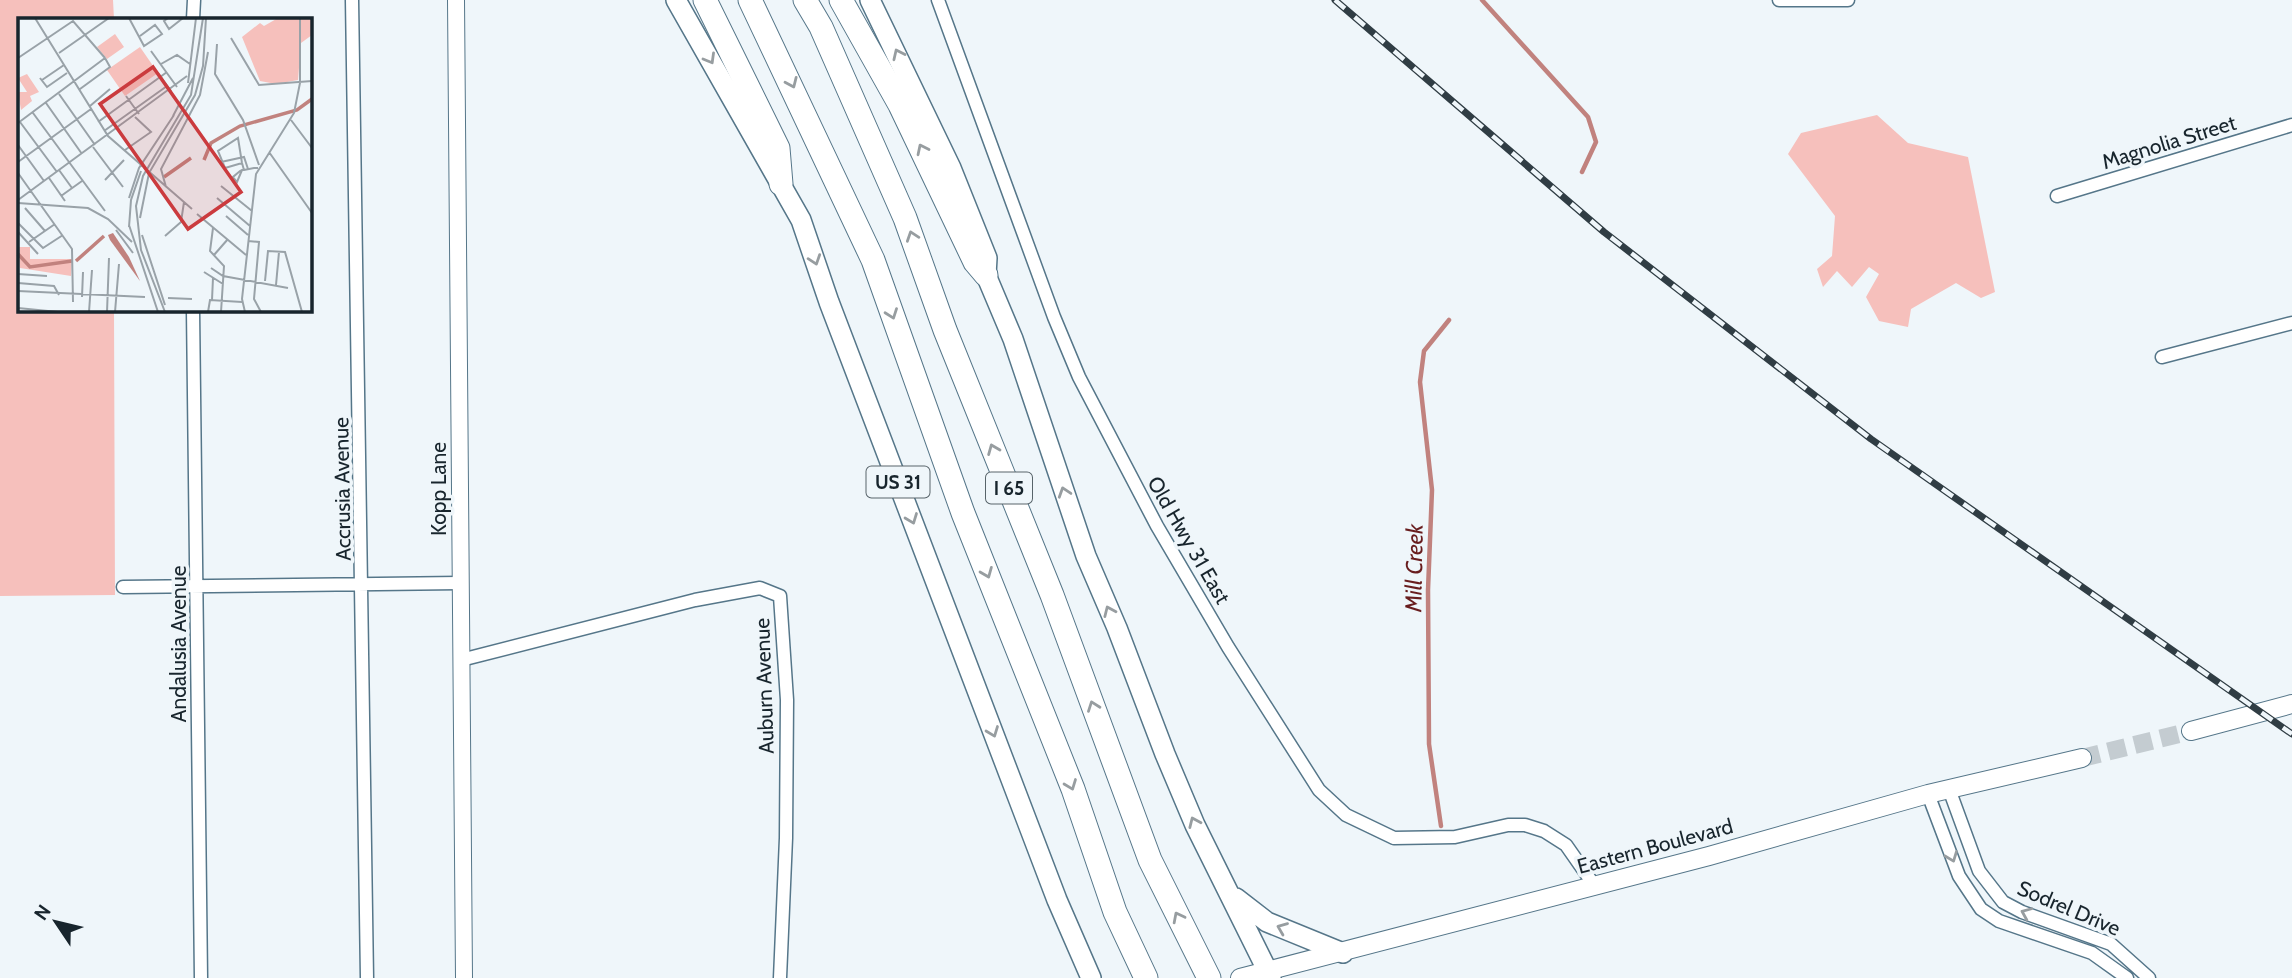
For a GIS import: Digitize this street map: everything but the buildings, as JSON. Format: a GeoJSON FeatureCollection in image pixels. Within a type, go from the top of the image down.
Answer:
{"type":"FeatureCollection","features":[{"type":"Feature","properties":{"kind":"highway"},"geometry":{"type":"LineString","coordinates":[[705,0],[778,148],[781,184]]}},
{"type":"Feature","properties":{"kind":"highway","name":"I 65"},"geometry":{"type":"LineString","coordinates":[[750,0],[873,260],[963,513],[1073,789],[1115,912],[1153,978]]}},
{"type":"Feature","properties":{"kind":"highway","name":"I 65"},"geometry":{"type":"LineString","coordinates":[[805,0],[821,27],[905,218],[945,330],[1052,595],[1150,860],[1209,978]]}},
{"type":"Feature","properties":{"kind":"highway"},"geometry":{"type":"LineString","coordinates":[[841,0],[900,105],[975,262],[986,275]]}},
{"type":"Feature","properties":{"kind":"highway"},"geometry":{"type":"LineString","coordinates":[[1115,912],[1146,978]]}},
{"type":"Feature","properties":{"kind":"main road","name":"US 31"},"geometry":{"type":"LineString","coordinates":[[676,0],[801,220],[834,314],[1056,900],[1091,978]]}},
{"type":"Feature","properties":{"kind":"main road"},"geometry":{"type":"LineString","coordinates":[[870,0],[951,167],[987,258],[986,275],[1013,339],[1086,556],[1117,628],[1165,754],[1228,891],[1257,976]]}},
{"type":"Feature","properties":{"kind":"main road"},"geometry":{"type":"LineString","coordinates":[[2191,731],[2283,707]]}},
{"type":"Feature","properties":{"kind":"main road","name":"Eastern Boulevard"},"geometry":{"type":"LineString","coordinates":[[1257,976],[1709,856],[1928,794],[2082,758]]}},
{"type":"Feature","properties":{"kind":"main road"},"geometry":{"type":"LineString","coordinates":[[1228,891],[1267,922],[1343,953]]}},
{"type":"Feature","properties":{"kind":"street"},"geometry":{"type":"LineString","coordinates":[[194,0],[194,18]]}},
{"type":"Feature","properties":{"kind":"street","name":"Accrusia Avenue"},"geometry":{"type":"LineString","coordinates":[[352,0],[367,978]]}},
{"type":"Feature","properties":{"kind":"street","name":"Kopp Lane"},"geometry":{"type":"LineString","coordinates":[[456,0],[464,978]]}},
{"type":"Feature","properties":{"kind":"street","name":"Old Hwy 31 East"},"geometry":{"type":"LineString","coordinates":[[938,0],[1054,317],[1079,377],[1157,526],[1228,647],[1319,790],[1346,815],[1394,838],[1455,837],[1508,825],[1525,825],[1544,831],[1566,845],[1594,885]]}},
{"type":"Feature","properties":{"kind":"street"},"geometry":{"type":"LineString","coordinates":[[1779,0],[1848,0]]}},
{"type":"Feature","properties":{"kind":"street","name":"Magnolia Street"},"geometry":{"type":"LineString","coordinates":[[2057,196],[2292,125]]}},
{"type":"Feature","properties":{"kind":"street","name":"Andalusia Avenue"},"geometry":{"type":"LineString","coordinates":[[193,312],[201,978]]}},
{"type":"Feature","properties":{"kind":"street"},"geometry":{"type":"LineString","coordinates":[[2162,357],[2292,323]]}},
{"type":"Feature","properties":{"kind":"street"},"geometry":{"type":"LineString","coordinates":[[123,587],[460,583]]}},
{"type":"Feature","properties":{"kind":"street","name":"Auburn Avenue"},"geometry":{"type":"LineString","coordinates":[[461,660],[695,600],[760,588],[780,596],[787,700],[786,838],[780,978]]}},
{"type":"Feature","properties":{"kind":"street","name":"Sodrel Drive"},"geometry":{"type":"LineString","coordinates":[[1949,789],[1979,870],[2003,902],[2111,944],[2149,978]]}},
{"type":"Feature","properties":{"kind":"street","name":"Sodrel Drive"},"geometry":{"type":"LineString","coordinates":[[1928,794],[1959,876],[1981,909],[1999,921],[2092,953],[2127,978]]}},
{"type":"Feature","properties":{"kind":"shaded area"},"geometry":{"type":"Polygon","coordinates":[[[0,0],[113,0],[114,18],[18,18],[18,312],[114,312],[115,595],[0,596],[0,0]]]}},
{"type":"Feature","properties":{"kind":"shaded area"},"geometry":{"type":"Polygon","coordinates":[[[1877,115],[1908,143],[1968,157],[1995,292],[1981,298],[1956,283],[1911,309],[1908,327],[1879,321],[1866,297],[1879,274],[1869,267],[1852,287],[1837,271],[1823,287],[1817,269],[1832,256],[1835,216],[1788,154],[1801,133],[1877,115]]]}},
{"type":"Feature","properties":{"kind":"waterway","name":"Mill Creek"},"geometry":{"type":"LineString","coordinates":[[1482,0],[1588,117],[1596,142],[1582,172]]}},
{"type":"Feature","properties":{"kind":"waterway","name":"Mill Creek"},"geometry":{"type":"LineString","coordinates":[[1441,826],[1429,744],[1428,590],[1432,490],[1420,382],[1424,351],[1449,320]]}},
{"type":"Feature","properties":{"kind":"tunnel"},"geometry":{"type":"LineString","coordinates":[[2082,758],[2191,731]]}},
{"type":"Feature","properties":{"kind":"railway"},"geometry":{"type":"LineString","coordinates":[[1335,0],[1604,232],[1871,439],[2292,734]]}}]}
